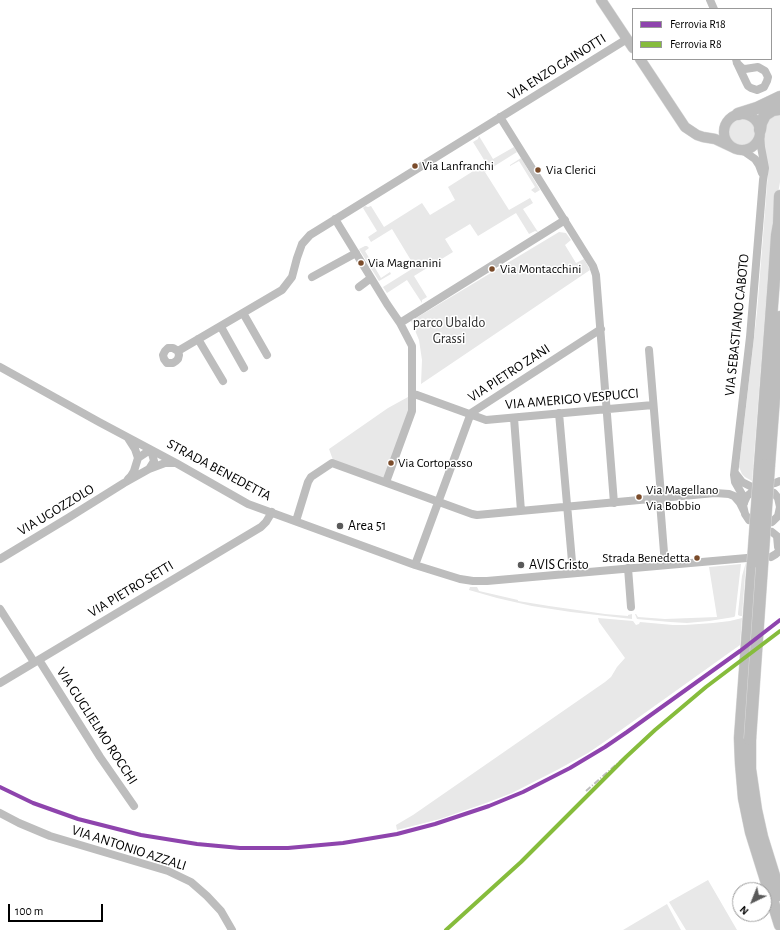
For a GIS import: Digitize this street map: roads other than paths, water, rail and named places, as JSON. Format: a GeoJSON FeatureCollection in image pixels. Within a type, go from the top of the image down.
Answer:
{"type":"FeatureCollection","features":[{"type":"Feature","properties":{"kind":"highway"},"geometry":{"type":"LineString","coordinates":[[733,117],[780,97]]}},
{"type":"Feature","properties":{"kind":"highway"},"geometry":{"type":"LineString","coordinates":[[760,132],[760,123],[765,115],[773,110],[780,109]]}},
{"type":"Feature","properties":{"kind":"highway"},"geometry":{"type":"LineString","coordinates":[[780,196],[774,279],[765,465],[745,739],[756,810],[762,837],[780,895]]}},
{"type":"Feature","properties":{"kind":"highway"},"geometry":{"type":"LineString","coordinates":[[765,465],[780,317]]}},
{"type":"Feature","properties":{"kind":"highway"},"geometry":{"type":"LineString","coordinates":[[745,739],[740,751],[744,798],[757,852],[780,925]]}},
{"type":"Feature","properties":{"kind":"main road"},"geometry":{"type":"LineString","coordinates":[[602,0],[632,46]]}},
{"type":"Feature","properties":{"kind":"main road"},"geometry":{"type":"LineString","coordinates":[[641,60],[684,125],[694,134],[716,140],[735,149],[742,150],[751,148],[757,141],[760,132],[758,124],[753,117],[747,114],[733,117],[714,131],[705,133],[695,130],[676,112]]}},
{"type":"Feature","properties":{"kind":"main road"},"geometry":{"type":"LineString","coordinates":[[733,117],[725,125],[724,134],[727,142],[735,149]]}},
{"type":"Feature","properties":{"kind":"street","name":"VIA ENZO GAINOTTI"},"geometry":{"type":"LineString","coordinates":[[178,351],[282,290],[292,276],[302,244],[310,235],[627,39]]}},
{"type":"Feature","properties":{"kind":"street"},"geometry":{"type":"LineString","coordinates":[[500,117],[593,266],[596,278],[601,329],[614,503]]}},
{"type":"Feature","properties":{"kind":"street","name":"VIA SEBASTIANO CABOTO"},"geometry":{"type":"LineString","coordinates":[[744,507],[743,495],[734,479],[752,324],[765,168],[760,132]]}},
{"type":"Feature","properties":{"kind":"street","name":"VIA SEBASTIANO CABOTO"},"geometry":{"type":"LineString","coordinates":[[735,149],[748,154],[757,161],[763,180]]}},
{"type":"Feature","properties":{"kind":"street"},"geometry":{"type":"LineString","coordinates":[[335,219],[400,323],[412,346],[412,411],[386,482]]}},
{"type":"Feature","properties":{"kind":"street"},"geometry":{"type":"LineString","coordinates":[[400,323],[565,220]]}},
{"type":"Feature","properties":{"kind":"street"},"geometry":{"type":"LineString","coordinates":[[312,277],[356,253]]}},
{"type":"Feature","properties":{"kind":"street"},"geometry":{"type":"LineString","coordinates":[[358,287],[371,278]]}},
{"type":"Feature","properties":{"kind":"street"},"geometry":{"type":"LineString","coordinates":[[243,313],[267,356]]}},
{"type":"Feature","properties":{"kind":"street"},"geometry":{"type":"LineString","coordinates":[[221,327],[244,368]]}},
{"type":"Feature","properties":{"kind":"street","name":"VIA PIETRO ZANI"},"geometry":{"type":"LineString","coordinates":[[415,565],[471,413],[601,329]]}},
{"type":"Feature","properties":{"kind":"street"},"geometry":{"type":"LineString","coordinates":[[198,339],[223,381]]}},
{"type":"Feature","properties":{"kind":"street"},"geometry":{"type":"LineString","coordinates":[[649,350],[661,495],[660,499],[665,565]]}},
{"type":"Feature","properties":{"kind":"street","name":"STRADA BENEDETTA"},"geometry":{"type":"LineString","coordinates":[[0,367],[248,504],[415,565],[460,579],[473,581],[493,580],[747,558]]}},
{"type":"Feature","properties":{"kind":"street"},"geometry":{"type":"LineString","coordinates":[[412,394],[471,413]]}},
{"type":"Feature","properties":{"kind":"street","name":"VIA AMERIGO VESPUCCI"},"geometry":{"type":"LineString","coordinates":[[471,413],[486,420],[653,405]]}},
{"type":"Feature","properties":{"kind":"street"},"geometry":{"type":"LineString","coordinates":[[559,413],[573,573]]}},
{"type":"Feature","properties":{"kind":"street"},"geometry":{"type":"LineString","coordinates":[[514,418],[521,511]]}},
{"type":"Feature","properties":{"kind":"street"},"geometry":{"type":"LineString","coordinates":[[127,437],[135,449],[138,458],[151,450],[154,461],[149,469]]}},
{"type":"Feature","properties":{"kind":"street","name":"VIA UGOZZOLO"},"geometry":{"type":"LineString","coordinates":[[124,483],[131,476],[138,458]]}},
{"type":"Feature","properties":{"kind":"street","name":"VIA UGOZZOLO"},"geometry":{"type":"LineString","coordinates":[[0,559],[149,469],[165,463],[176,463]]}},
{"type":"Feature","properties":{"kind":"street"},"geometry":{"type":"LineString","coordinates":[[296,521],[308,482],[311,477],[332,463],[477,515],[715,493],[729,494],[735,497],[744,507]]}},
{"type":"Feature","properties":{"kind":"street"},"geometry":{"type":"LineString","coordinates":[[735,472],[742,482],[752,489],[747,496],[744,507],[746,516],[749,520]]}},
{"type":"Feature","properties":{"kind":"street"},"geometry":{"type":"LineString","coordinates":[[772,522],[778,516],[780,507],[779,501],[774,493]]}},
{"type":"Feature","properties":{"kind":"street","name":"VIA PIETRO SETTI"},"geometry":{"type":"LineString","coordinates":[[0,684],[261,527],[272,512]]}},
{"type":"Feature","properties":{"kind":"street"},"geometry":{"type":"LineString","coordinates":[[771,532],[777,536],[780,551],[776,554],[770,554],[774,542],[774,536],[771,532]]}},
{"type":"Feature","properties":{"kind":"street"},"geometry":{"type":"LineString","coordinates":[[770,554],[780,556]]}},
{"type":"Feature","properties":{"kind":"street"},"geometry":{"type":"LineString","coordinates":[[628,568],[631,607]]}},
{"type":"Feature","properties":{"kind":"street","name":"VIA GUGLIELMO ROCCHI"},"geometry":{"type":"LineString","coordinates":[[0,609],[134,806]]}},
{"type":"Feature","properties":{"kind":"street","name":"VIA ANTONIO AZZALI"},"geometry":{"type":"LineString","coordinates":[[0,813],[50,836],[168,871],[192,882],[221,911],[232,930]]}},
{"type":"Feature","properties":{"kind":"railway"},"geometry":{"type":"LineString","coordinates":[[586,791],[625,757]]}},
{"type":"Feature","properties":{"kind":"rail line","name":"R18"},"geometry":{"type":"LineString","coordinates":[[0,787],[33,803],[78,819],[141,835],[197,844],[240,848],[288,848],[343,843],[397,834],[435,824],[489,806],[523,792],[570,768],[627,732],[740,651],[780,620]]}},
{"type":"Feature","properties":{"kind":"rail line","name":"R8"},"geometry":{"type":"LineString","coordinates":[[446,930],[521,862],[655,730],[706,687],[780,631]]}},
{"type":"Feature","properties":{"kind":"place","name":"Via Lanfranchi"},"geometry":{"type":"Point","coordinates":[415,166]}},
{"type":"Feature","properties":{"kind":"place","name":"Via Clerici"},"geometry":{"type":"Point","coordinates":[538,170]}},
{"type":"Feature","properties":{"kind":"place","name":"Via Magnanini"},"geometry":{"type":"Point","coordinates":[361,263]}},
{"type":"Feature","properties":{"kind":"place","name":"Via Montacchini"},"geometry":{"type":"Point","coordinates":[492,269]}},
{"type":"Feature","properties":{"kind":"place","name":"Via Cortopasso"},"geometry":{"type":"Point","coordinates":[391,463]}},
{"type":"Feature","properties":{"kind":"place","name":"Via Magellano Via Bobbio"},"geometry":{"type":"Point","coordinates":[639,497]}},
{"type":"Feature","properties":{"kind":"place","name":"Area 51"},"geometry":{"type":"Point","coordinates":[340,526]}},
{"type":"Feature","properties":{"kind":"place","name":"Strada Benedetta"},"geometry":{"type":"Point","coordinates":[697,558]}},
{"type":"Feature","properties":{"kind":"place","name":"AVIS Cristo"},"geometry":{"type":"Point","coordinates":[521,565]}},
{"type":"Feature","properties":{"kind":"park label","name":"parco Ubaldo Grassi"},"geometry":{"type":"Point","coordinates":[449,332]}}]}
